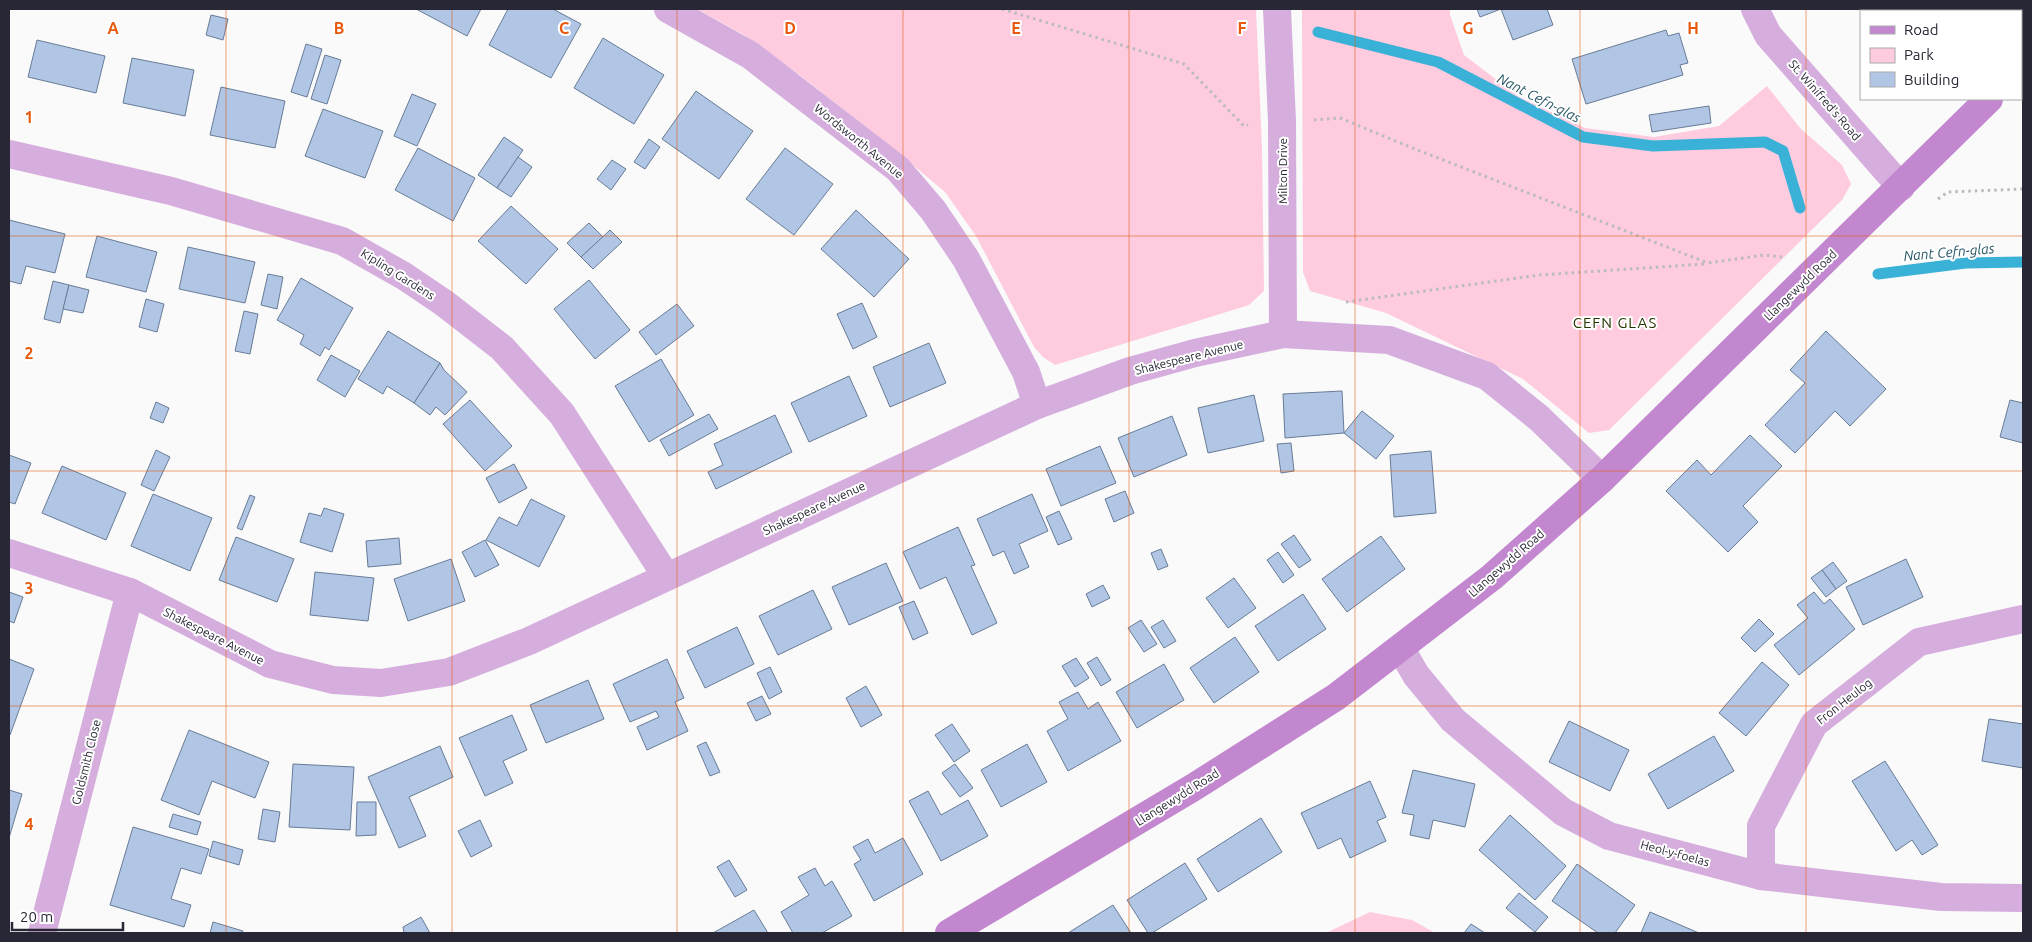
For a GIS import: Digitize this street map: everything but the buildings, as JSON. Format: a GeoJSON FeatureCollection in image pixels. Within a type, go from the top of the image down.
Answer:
{"type":"FeatureCollection","features":[{"type":"Feature","properties":{"kind":"street","name":"Wordsworth Avenue"},"geometry":{"type":"LineString","coordinates":[[668,9],[750,55],[898,169],[933,210],[966,259],[1026,372],[1037,405]]}},
{"type":"Feature","properties":{"kind":"street","name":"Milton Drive"},"geometry":{"type":"LineString","coordinates":[[1277,9],[1282,122],[1283,334]]}},
{"type":"Feature","properties":{"kind":"street","name":"St. Winifred's Road"},"geometry":{"type":"LineString","coordinates":[[1755,9],[1768,35],[1901,186]]}},
{"type":"Feature","properties":{"kind":"street","name":"Llangewydd Road"},"geometry":{"type":"LineString","coordinates":[[949,933],[1194,787],[1336,697],[1401,649],[1492,577],[1602,479],[1988,100]]}},
{"type":"Feature","properties":{"kind":"street","name":"Kipling Gardens"},"geometry":{"type":"LineString","coordinates":[[9,154],[171,191],[342,241],[404,276],[502,348],[562,414],[666,576]]}},
{"type":"Feature","properties":{"kind":"street","name":"Shakespeare Avenue"},"geometry":{"type":"LineString","coordinates":[[9,553],[130,592],[270,664],[333,680],[381,683],[449,672],[529,641],[1037,405],[1130,371],[1195,353],[1283,334],[1389,340],[1487,376],[1539,418],[1602,479]]}},
{"type":"Feature","properties":{"kind":"street","name":"Goldsmith Close"},"geometry":{"type":"LineString","coordinates":[[42,933],[130,592]]}},
{"type":"Feature","properties":{"kind":"street","name":"Fron Heulog"},"geometry":{"type":"LineString","coordinates":[[1761,876],[1761,826],[1814,724],[1919,642],[2023,619]]}},
{"type":"Feature","properties":{"kind":"street","name":"Heol-y-foelas"},"geometry":{"type":"LineString","coordinates":[[1401,649],[1416,675],[1453,720],[1563,812],[1610,836],[1761,876],[1941,897],[2023,898]]}},
{"type":"Feature","properties":{"kind":"path"},"geometry":{"type":"LineString","coordinates":[[1002,9],[1184,64],[1244,126],[1340,118],[1708,263]]}},
{"type":"Feature","properties":{"kind":"path"},"geometry":{"type":"LineString","coordinates":[[1933,203],[1948,192],[2023,189]]}},
{"type":"Feature","properties":{"kind":"path"},"geometry":{"type":"LineString","coordinates":[[1342,302],[1539,274],[1708,263],[1764,255],[1824,261]]}},
{"type":"Feature","properties":{"kind":"green space"},"geometry":{"type":"Polygon","coordinates":[[[697,9],[1256,9],[1262,148],[1264,291],[1249,305],[1055,365],[1043,357],[1034,347],[976,236],[945,192],[801,76],[744,35],[697,9]]]}},
{"type":"Feature","properties":{"kind":"green space"},"geometry":{"type":"Polygon","coordinates":[[[1302,9],[1450,9],[1450,15],[1464,55],[1519,97],[1585,128],[1654,137],[1719,126],[1767,86],[1800,128],[1842,165],[1851,184],[1842,200],[1609,430],[1589,433],[1523,379],[1386,313],[1310,291],[1303,272],[1302,9]]]}},
{"type":"Feature","properties":{"kind":"green space"},"geometry":{"type":"Polygon","coordinates":[[[1370,912],[1412,920],[1435,933],[1326,933],[1370,912]]]}},
{"type":"Feature","properties":{"kind":"waterway","name":"Nant Cefn-glas"},"geometry":{"type":"LineString","coordinates":[[1318,32],[1438,62],[1583,137],[1653,146],[1765,142],[1783,151],[1800,208]]}},
{"type":"Feature","properties":{"kind":"waterway","name":"Nant Cefn-glas"},"geometry":{"type":"LineString","coordinates":[[1878,274],[1966,263],[2023,262]]}},
{"type":"Feature","properties":{"kind":"district","name":"CEFN GLAS"},"geometry":{"type":"Point","coordinates":[1615,322]}}]}
